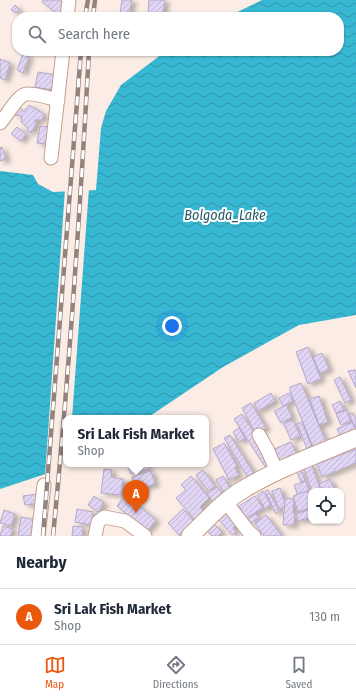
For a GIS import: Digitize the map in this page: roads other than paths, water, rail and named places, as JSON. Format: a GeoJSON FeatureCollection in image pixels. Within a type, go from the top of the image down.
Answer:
{"type":"FeatureCollection","features":[{"type":"Feature","properties":{"kind":"main road"},"geometry":{"type":"LineString","coordinates":[[190,536],[226,502],[243,490],[277,472],[356,438]]}},
{"type":"Feature","properties":{"kind":"street"},"geometry":{"type":"LineString","coordinates":[[68,12],[69,0]]}},
{"type":"Feature","properties":{"kind":"street"},"geometry":{"type":"LineString","coordinates":[[51,158],[62,56]]}},
{"type":"Feature","properties":{"kind":"street"},"geometry":{"type":"LineString","coordinates":[[0,123],[21,96],[25,94],[58,100]]}},
{"type":"Feature","properties":{"kind":"street"},"geometry":{"type":"LineString","coordinates":[[259,435],[277,472]]}},
{"type":"Feature","properties":{"kind":"street"},"geometry":{"type":"LineString","coordinates":[[38,536],[44,485]]}},
{"type":"Feature","properties":{"kind":"street"},"geometry":{"type":"LineString","coordinates":[[226,502],[248,531],[254,536]]}},
{"type":"Feature","properties":{"kind":"street"},"geometry":{"type":"LineString","coordinates":[[95,536],[98,522],[104,517],[125,521],[145,536]]}},
{"type":"Feature","properties":{"kind":"water","name":"Bolgoda_Lake"},"geometry":{"type":"Polygon","coordinates":[[[262,0],[356,0],[356,315],[299,325],[223,367],[151,415],[63,415],[63,467],[67,467],[0,489],[0,171],[33,175],[38,184],[53,192],[96,190],[101,128],[106,111],[121,85],[159,56],[344,56],[344,12],[237,12],[262,0]]]}},
{"type":"Feature","properties":{"kind":"railway"},"geometry":{"type":"LineString","coordinates":[[86,12],[88,0]]}},
{"type":"Feature","properties":{"kind":"railway"},"geometry":{"type":"LineString","coordinates":[[94,12],[95,0]]}},
{"type":"Feature","properties":{"kind":"railway"},"geometry":{"type":"LineString","coordinates":[[43,536],[81,56]]}},
{"type":"Feature","properties":{"kind":"railway"},"geometry":{"type":"LineString","coordinates":[[64,415],[74,294],[89,56]]}},
{"type":"Feature","properties":{"kind":"railway"},"geometry":{"type":"LineString","coordinates":[[53,536],[63,426]]}},
{"type":"Feature","properties":{"kind":"place","name":"Sri Lak Fish Market"},"geometry":{"type":"Point","coordinates":[136,513]}}]}
